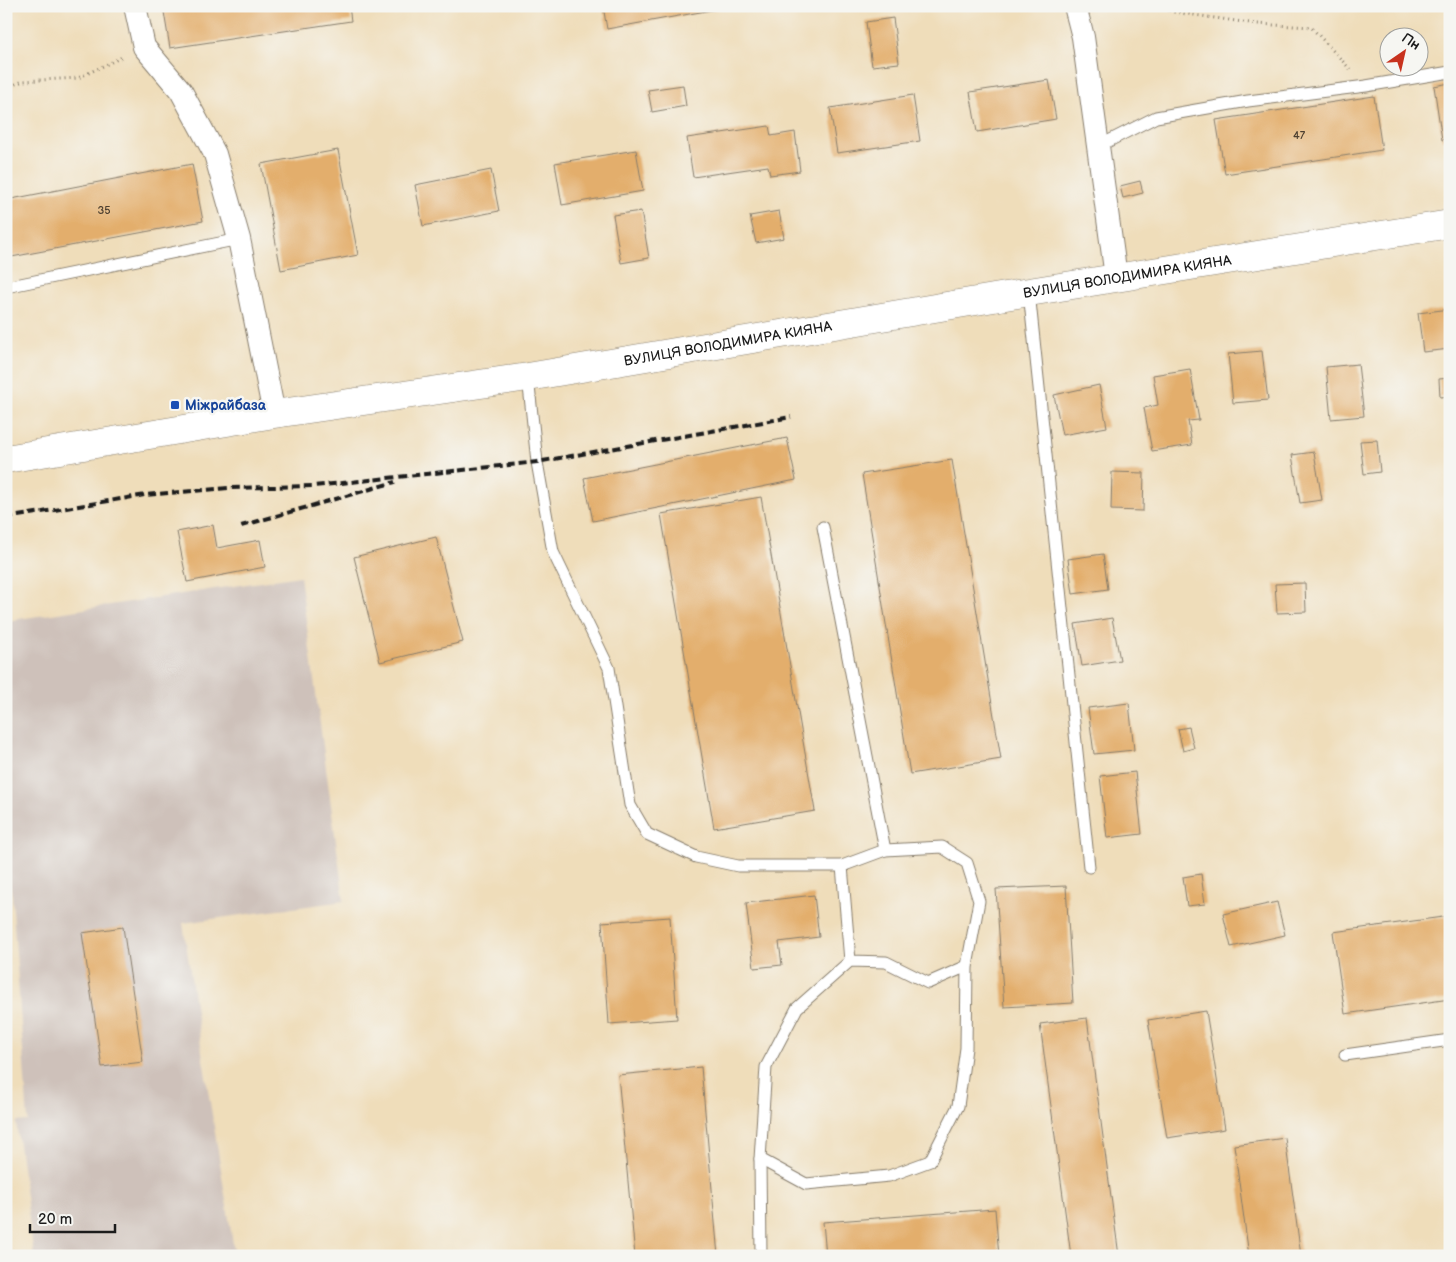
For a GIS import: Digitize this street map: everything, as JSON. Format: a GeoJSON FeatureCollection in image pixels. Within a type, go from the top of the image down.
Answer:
{"type":"FeatureCollection","features":[{"type":"Feature","properties":{"kind":"main road","name":"ВУЛИЦЯ ВОЛОДИМИРА КИЯНА"},"geometry":{"type":"LineString","coordinates":[[6,459],[274,414],[528,377],[1116,277],[1450,224]]}},
{"type":"Feature","properties":{"kind":"street"},"geometry":{"type":"LineString","coordinates":[[135,6],[144,47],[182,90],[215,154],[239,239],[274,414]]}},
{"type":"Feature","properties":{"kind":"street"},"geometry":{"type":"LineString","coordinates":[[1075,6],[1084,37],[1097,147],[1116,277]]}},
{"type":"Feature","properties":{"kind":"lane"},"geometry":{"type":"LineString","coordinates":[[1097,147],[1156,117],[1248,101],[1366,86],[1450,72]]}},
{"type":"Feature","properties":{"kind":"lane"},"geometry":{"type":"LineString","coordinates":[[6,287],[239,239]]}},
{"type":"Feature","properties":{"kind":"lane"},"geometry":{"type":"LineString","coordinates":[[1029,292],[1088,867]]}},
{"type":"Feature","properties":{"kind":"lane"},"geometry":{"type":"LineString","coordinates":[[528,377],[537,462],[553,552],[609,668],[630,805],[647,834],[696,857],[738,866],[842,866],[884,850],[942,847],[967,863],[979,901],[967,966],[966,1048],[958,1106],[930,1161],[889,1176],[806,1184],[760,1159]]}},
{"type":"Feature","properties":{"kind":"lane"},"geometry":{"type":"LineString","coordinates":[[822,527],[884,850]]}},
{"type":"Feature","properties":{"kind":"lane"},"geometry":{"type":"LineString","coordinates":[[842,866],[850,961]]}},
{"type":"Feature","properties":{"kind":"lane"},"geometry":{"type":"LineString","coordinates":[[761,1256],[760,1159],[766,1067],[797,1008],[850,961],[886,962],[928,982],[967,966]]}},
{"type":"Feature","properties":{"kind":"lane"},"geometry":{"type":"LineString","coordinates":[[1345,1055],[1450,1040]]}},
{"type":"Feature","properties":{"kind":"path"},"geometry":{"type":"LineString","coordinates":[[1160,6],[1173,12],[1257,24],[1311,26],[1366,86]]}},
{"type":"Feature","properties":{"kind":"path"},"geometry":{"type":"LineString","coordinates":[[6,88],[23,81],[78,78],[144,47]]}},
{"type":"Feature","properties":{"kind":"shaded area"},"geometry":{"type":"Polygon","coordinates":[[[300,576],[344,901],[183,923],[235,1256],[34,1256],[16,1122],[28,1121],[12,896],[6,863],[6,621],[300,576]]]}},
{"type":"Feature","properties":{"kind":"building"},"geometry":{"type":"Polygon","coordinates":[[[163,6],[349,6],[351,21],[170,48],[163,6]]]}},
{"type":"Feature","properties":{"kind":"building"},"geometry":{"type":"Polygon","coordinates":[[[603,6],[728,6],[728,7],[607,29],[603,6]]]}},
{"type":"Feature","properties":{"kind":"building"},"geometry":{"type":"Polygon","coordinates":[[[893,18],[899,63],[872,66],[866,22],[893,18]]]}},
{"type":"Feature","properties":{"kind":"building"},"geometry":{"type":"Polygon","coordinates":[[[1049,80],[1056,119],[977,132],[970,92],[1049,80]]]}},
{"type":"Feature","properties":{"kind":"building"},"geometry":{"type":"Polygon","coordinates":[[[1450,83],[1450,138],[1442,140],[1434,86],[1450,83]]]}},
{"type":"Feature","properties":{"kind":"building"},"geometry":{"type":"Polygon","coordinates":[[[683,85],[686,106],[652,112],[648,90],[683,85]]]}},
{"type":"Feature","properties":{"kind":"building"},"geometry":{"type":"Polygon","coordinates":[[[913,95],[920,141],[837,153],[830,108],[913,95]]]}},
{"type":"Feature","properties":{"kind":"building"},"geometry":{"type":"Polygon","coordinates":[[[1374,96],[1382,150],[1225,174],[1216,120],[1374,96]]]}},
{"type":"Feature","properties":{"kind":"building"},"geometry":{"type":"Polygon","coordinates":[[[769,126],[771,136],[795,132],[800,171],[770,175],[768,166],[693,177],[687,138],[769,126]]]}},
{"type":"Feature","properties":{"kind":"building"},"geometry":{"type":"Polygon","coordinates":[[[338,150],[358,255],[281,270],[261,164],[338,150]]]}},
{"type":"Feature","properties":{"kind":"building"},"geometry":{"type":"Polygon","coordinates":[[[636,150],[643,191],[562,205],[555,163],[636,150]]]}},
{"type":"Feature","properties":{"kind":"building"},"geometry":{"type":"Polygon","coordinates":[[[192,164],[203,221],[6,258],[6,200],[192,164]]]}},
{"type":"Feature","properties":{"kind":"building"},"geometry":{"type":"Polygon","coordinates":[[[491,170],[499,211],[423,226],[415,185],[491,170]]]}},
{"type":"Feature","properties":{"kind":"building"},"geometry":{"type":"Polygon","coordinates":[[[1140,181],[1143,193],[1123,198],[1120,186],[1140,181]]]}},
{"type":"Feature","properties":{"kind":"building"},"geometry":{"type":"Polygon","coordinates":[[[641,211],[649,258],[621,263],[613,215],[641,211]]]}},
{"type":"Feature","properties":{"kind":"building"},"geometry":{"type":"Polygon","coordinates":[[[779,211],[784,238],[756,243],[750,216],[779,211]]]}},
{"type":"Feature","properties":{"kind":"building"},"geometry":{"type":"Polygon","coordinates":[[[1450,309],[1450,349],[1423,352],[1418,313],[1450,309]]]}},
{"type":"Feature","properties":{"kind":"building"},"geometry":{"type":"Polygon","coordinates":[[[1262,351],[1268,400],[1233,403],[1228,354],[1262,351]]]}},
{"type":"Feature","properties":{"kind":"building"},"geometry":{"type":"Polygon","coordinates":[[[1358,364],[1364,416],[1331,419],[1326,367],[1358,364]]]}},
{"type":"Feature","properties":{"kind":"building"},"geometry":{"type":"Polygon","coordinates":[[[1190,369],[1199,420],[1188,421],[1192,445],[1152,451],[1144,408],[1158,405],[1153,375],[1190,369]]]}},
{"type":"Feature","properties":{"kind":"building"},"geometry":{"type":"Polygon","coordinates":[[[1450,378],[1450,396],[1440,397],[1439,379],[1450,378]]]}},
{"type":"Feature","properties":{"kind":"building"},"geometry":{"type":"Polygon","coordinates":[[[1099,385],[1107,427],[1062,435],[1054,395],[1099,385]]]}},
{"type":"Feature","properties":{"kind":"building"},"geometry":{"type":"Polygon","coordinates":[[[787,438],[796,480],[593,521],[584,478],[787,438]]]}},
{"type":"Feature","properties":{"kind":"building"},"geometry":{"type":"Polygon","coordinates":[[[1377,440],[1380,472],[1364,474],[1360,441],[1377,440]]]}},
{"type":"Feature","properties":{"kind":"building"},"geometry":{"type":"Polygon","coordinates":[[[1314,452],[1322,500],[1300,503],[1292,455],[1314,452]]]}},
{"type":"Feature","properties":{"kind":"building"},"geometry":{"type":"Polygon","coordinates":[[[952,460],[1001,759],[910,774],[862,474],[952,460]]]}},
{"type":"Feature","properties":{"kind":"building"},"geometry":{"type":"Polygon","coordinates":[[[1112,472],[1144,473],[1143,511],[1111,510],[1112,472]]]}},
{"type":"Feature","properties":{"kind":"building"},"geometry":{"type":"Polygon","coordinates":[[[761,497],[815,811],[714,828],[661,514],[761,497]]]}},
{"type":"Feature","properties":{"kind":"building"},"geometry":{"type":"Polygon","coordinates":[[[213,525],[217,548],[260,540],[265,567],[187,582],[177,532],[213,525]]]}},
{"type":"Feature","properties":{"kind":"building"},"geometry":{"type":"Polygon","coordinates":[[[436,537],[463,642],[380,662],[354,557],[436,537]]]}},
{"type":"Feature","properties":{"kind":"building"},"geometry":{"type":"Polygon","coordinates":[[[1103,554],[1108,589],[1073,594],[1068,559],[1103,554]]]}},
{"type":"Feature","properties":{"kind":"building"},"geometry":{"type":"Polygon","coordinates":[[[1305,583],[1306,612],[1277,613],[1275,584],[1305,583]]]}},
{"type":"Feature","properties":{"kind":"building"},"geometry":{"type":"Polygon","coordinates":[[[1112,618],[1120,660],[1082,666],[1075,624],[1112,618]]]}},
{"type":"Feature","properties":{"kind":"building"},"geometry":{"type":"Polygon","coordinates":[[[1129,703],[1134,750],[1094,754],[1088,708],[1129,703]]]}},
{"type":"Feature","properties":{"kind":"building"},"geometry":{"type":"Polygon","coordinates":[[[1189,727],[1194,748],[1183,751],[1178,729],[1189,727]]]}},
{"type":"Feature","properties":{"kind":"building"},"geometry":{"type":"Polygon","coordinates":[[[1135,772],[1142,834],[1107,838],[1100,776],[1135,772]]]}},
{"type":"Feature","properties":{"kind":"building"},"geometry":{"type":"Polygon","coordinates":[[[1201,874],[1205,904],[1187,906],[1183,877],[1201,874]]]}},
{"type":"Feature","properties":{"kind":"building"},"geometry":{"type":"Polygon","coordinates":[[[1066,886],[1073,1003],[1004,1007],[996,889],[1066,886]]]}},
{"type":"Feature","properties":{"kind":"building"},"geometry":{"type":"Polygon","coordinates":[[[814,895],[819,937],[779,942],[782,965],[754,968],[746,903],[814,895]]]}},
{"type":"Feature","properties":{"kind":"building"},"geometry":{"type":"Polygon","coordinates":[[[1277,902],[1285,935],[1231,947],[1223,914],[1277,902]]]}},
{"type":"Feature","properties":{"kind":"building"},"geometry":{"type":"Polygon","coordinates":[[[1450,916],[1450,999],[1345,1014],[1333,932],[1450,916]]]}},
{"type":"Feature","properties":{"kind":"building"},"geometry":{"type":"Polygon","coordinates":[[[670,917],[677,1019],[609,1024],[602,922],[670,917]]]}},
{"type":"Feature","properties":{"kind":"building"},"geometry":{"type":"Polygon","coordinates":[[[123,927],[143,1062],[102,1067],[82,933],[123,927]]]}},
{"type":"Feature","properties":{"kind":"building"},"geometry":{"type":"Polygon","coordinates":[[[1206,1011],[1225,1129],[1167,1138],[1148,1020],[1206,1011]]]}},
{"type":"Feature","properties":{"kind":"building"},"geometry":{"type":"Polygon","coordinates":[[[1087,1018],[1119,1256],[1071,1256],[1040,1024],[1087,1018]]]}},
{"type":"Feature","properties":{"kind":"building"},"geometry":{"type":"Polygon","coordinates":[[[701,1067],[718,1256],[635,1256],[618,1075],[701,1067]]]}},
{"type":"Feature","properties":{"kind":"building"},"geometry":{"type":"Polygon","coordinates":[[[1285,1138],[1301,1256],[1249,1256],[1234,1145],[1285,1138]]]}},
{"type":"Feature","properties":{"kind":"building"},"geometry":{"type":"Polygon","coordinates":[[[995,1209],[999,1256],[826,1256],[823,1222],[995,1209]]]}},
{"type":"Feature","properties":{"kind":"railway"},"geometry":{"type":"LineString","coordinates":[[6,518],[145,495],[229,488],[314,486],[537,462],[791,417]]}},
{"type":"Feature","properties":{"kind":"railway"},"geometry":{"type":"LineString","coordinates":[[241,526],[395,482]]}},
{"type":"Feature","properties":{"kind":"place","name":"Міжрайбаза"},"geometry":{"type":"Point","coordinates":[175,405]}}]}
